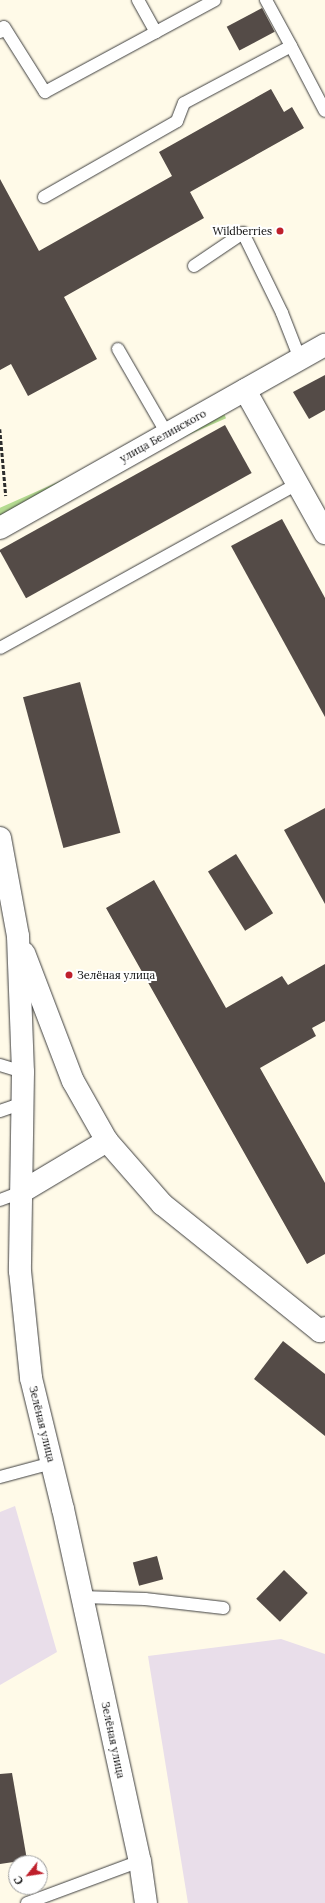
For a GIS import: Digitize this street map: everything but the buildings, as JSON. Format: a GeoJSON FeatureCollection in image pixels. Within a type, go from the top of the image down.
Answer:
{"type":"FeatureCollection","features":[{"type":"Feature","properties":{"kind":"street","name":"улица Белинского"},"geometry":{"type":"LineString","coordinates":[[4,526],[325,345]]}},
{"type":"Feature","properties":{"kind":"street"},"geometry":{"type":"LineString","coordinates":[[245,390],[325,533]]}},
{"type":"Feature","properties":{"kind":"street","name":"Зелёная улица"},"geometry":{"type":"LineString","coordinates":[[0,838],[18,936],[23,1072],[23,1191],[20,1271],[30,1370],[140,1861],[146,1903]]}},
{"type":"Feature","properties":{"kind":"street","name":"Зелёная улица"},"geometry":{"type":"LineString","coordinates":[[18,936],[73,1081],[107,1141],[162,1204],[323,1332]]}},
{"type":"Feature","properties":{"kind":"street"},"geometry":{"type":"LineString","coordinates":[[23,1191],[107,1141]]}},
{"type":"Feature","properties":{"kind":"lane"},"geometry":{"type":"LineString","coordinates":[[138,0],[156,32]]}},
{"type":"Feature","properties":{"kind":"lane"},"geometry":{"type":"LineString","coordinates":[[2,26],[45,92],[214,0]]}},
{"type":"Feature","properties":{"kind":"lane"},"geometry":{"type":"LineString","coordinates":[[266,0],[325,111]]}},
{"type":"Feature","properties":{"kind":"lane"},"geometry":{"type":"LineString","coordinates":[[44,197],[177,121],[184,104],[291,46]]}},
{"type":"Feature","properties":{"kind":"lane"},"geometry":{"type":"LineString","coordinates":[[194,266],[243,233],[282,313],[300,359]]}},
{"type":"Feature","properties":{"kind":"lane"},"geometry":{"type":"LineString","coordinates":[[118,349],[168,434]]}},
{"type":"Feature","properties":{"kind":"lane"},"geometry":{"type":"LineString","coordinates":[[0,648],[297,484]]}},
{"type":"Feature","properties":{"kind":"lane"},"geometry":{"type":"LineString","coordinates":[[0,1064],[23,1072]]}},
{"type":"Feature","properties":{"kind":"lane"},"geometry":{"type":"LineString","coordinates":[[0,1111],[23,1103]]}},
{"type":"Feature","properties":{"kind":"lane"},"geometry":{"type":"LineString","coordinates":[[0,1200],[23,1191]]}},
{"type":"Feature","properties":{"kind":"lane"},"geometry":{"type":"LineString","coordinates":[[0,1477],[52,1463]]}},
{"type":"Feature","properties":{"kind":"lane"},"geometry":{"type":"LineString","coordinates":[[82,1597],[145,1599],[223,1608]]}},
{"type":"Feature","properties":{"kind":"lane"},"geometry":{"type":"LineString","coordinates":[[27,1903],[140,1861]]}},
{"type":"Feature","properties":{"kind":"path"},"geometry":{"type":"LineString","coordinates":[[0,429],[4,526]]}},
{"type":"Feature","properties":{"kind":"shaded area"},"geometry":{"type":"Polygon","coordinates":[[[15,1506],[57,1652],[0,1685],[0,1512],[15,1506]]]}},
{"type":"Feature","properties":{"kind":"shaded area"},"geometry":{"type":"Polygon","coordinates":[[[281,1639],[325,1654],[325,1903],[188,1903],[148,1656],[281,1639]]]}},
{"type":"Feature","properties":{"kind":"green space"},"geometry":{"type":"Polygon","coordinates":[[[222,409],[226,418],[0,519],[0,508],[222,409]]]}},
{"type":"Feature","properties":{"kind":"place","name":"Wildberries"},"geometry":{"type":"Point","coordinates":[280,231]}},
{"type":"Feature","properties":{"kind":"place","name":"Зелёная улица"},"geometry":{"type":"Point","coordinates":[69,975]}}]}
